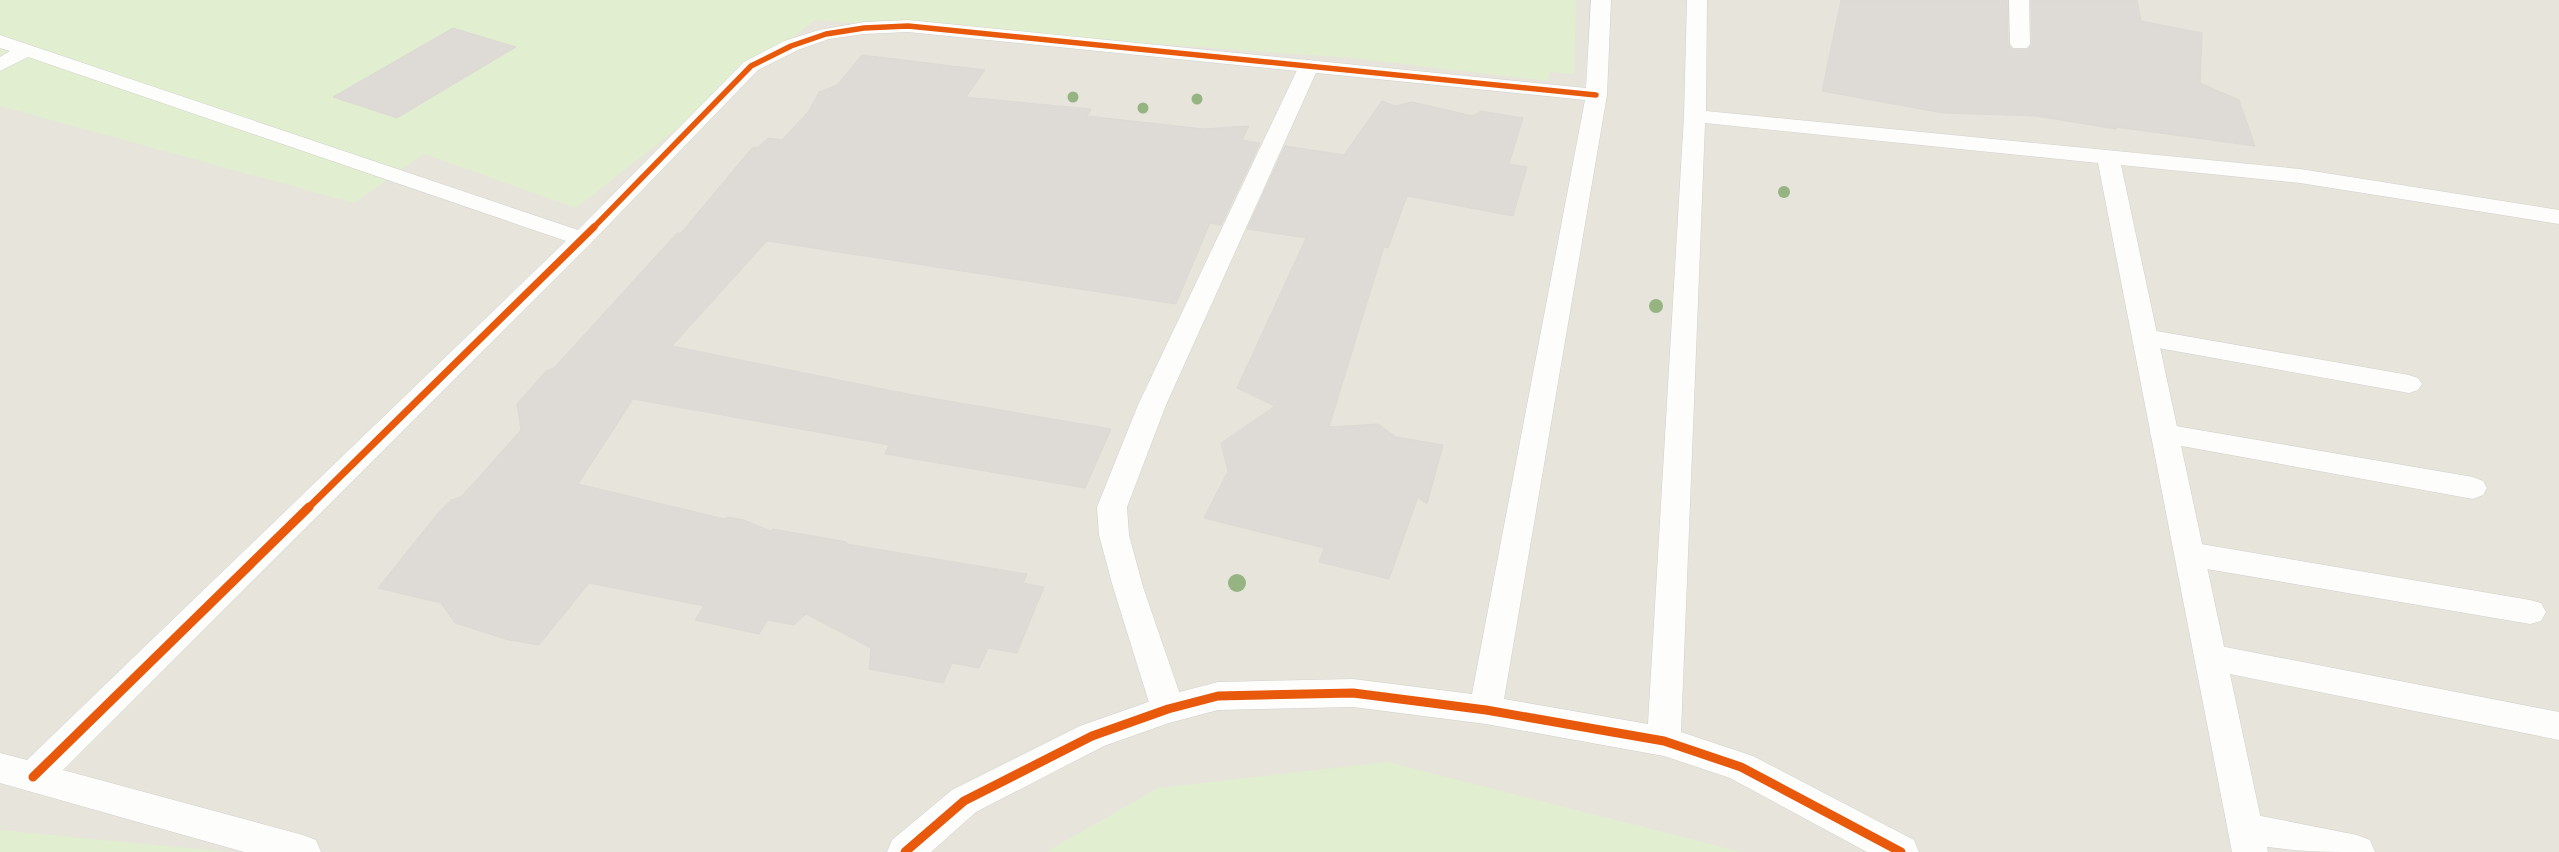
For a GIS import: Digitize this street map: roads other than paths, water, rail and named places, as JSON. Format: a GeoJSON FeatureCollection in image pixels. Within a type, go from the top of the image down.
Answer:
{"type":"FeatureCollection","features":[{"type":"Feature","properties":{"kind":"street"},"geometry":{"type":"LineString","coordinates":[[1486,710],[1596,95],[1601,0]]}},
{"type":"Feature","properties":{"kind":"street"},"geometry":{"type":"LineString","coordinates":[[1664,741],[1695,116],[1697,0]]}},
{"type":"Feature","properties":{"kind":"street"},"geometry":{"type":"LineString","coordinates":[[2019,0],[2020,44]]}},
{"type":"Feature","properties":{"kind":"street"},"geometry":{"type":"LineString","coordinates":[[32,777],[582,239],[751,66],[780,48],[810,36],[856,27],[908,26],[1596,95]]}},
{"type":"Feature","properties":{"kind":"street"},"geometry":{"type":"LineString","coordinates":[[0,41],[582,239]]}},
{"type":"Feature","properties":{"kind":"street"},"geometry":{"type":"LineString","coordinates":[[0,65],[25,50]]}},
{"type":"Feature","properties":{"kind":"street"},"geometry":{"type":"LineString","coordinates":[[1168,709],[1128,587],[1114,535],[1112,507],[1152,405],[1309,66]]}},
{"type":"Feature","properties":{"kind":"street"},"geometry":{"type":"LineString","coordinates":[[1695,116],[2300,176],[2559,217]]}},
{"type":"Feature","properties":{"kind":"street"},"geometry":{"type":"LineString","coordinates":[[2108,157],[2248,841],[2357,852]]}},
{"type":"Feature","properties":{"kind":"street"},"geometry":{"type":"LineString","coordinates":[[2145,338],[2409,384]]}},
{"type":"Feature","properties":{"kind":"street"},"geometry":{"type":"LineString","coordinates":[[2164,434],[2473,488]]}},
{"type":"Feature","properties":{"kind":"street"},"geometry":{"type":"LineString","coordinates":[[2190,554],[2530,612]]}},
{"type":"Feature","properties":{"kind":"street"},"geometry":{"type":"LineString","coordinates":[[2210,657],[2559,726]]}},
{"type":"Feature","properties":{"kind":"street"},"geometry":{"type":"LineString","coordinates":[[905,852],[964,801],[1092,736],[1168,709],[1218,696],[1353,693],[1486,710],[1664,741],[1741,767],[1901,852]]}},
{"type":"Feature","properties":{"kind":"street"},"geometry":{"type":"LineString","coordinates":[[0,768],[303,852]]}}]}
